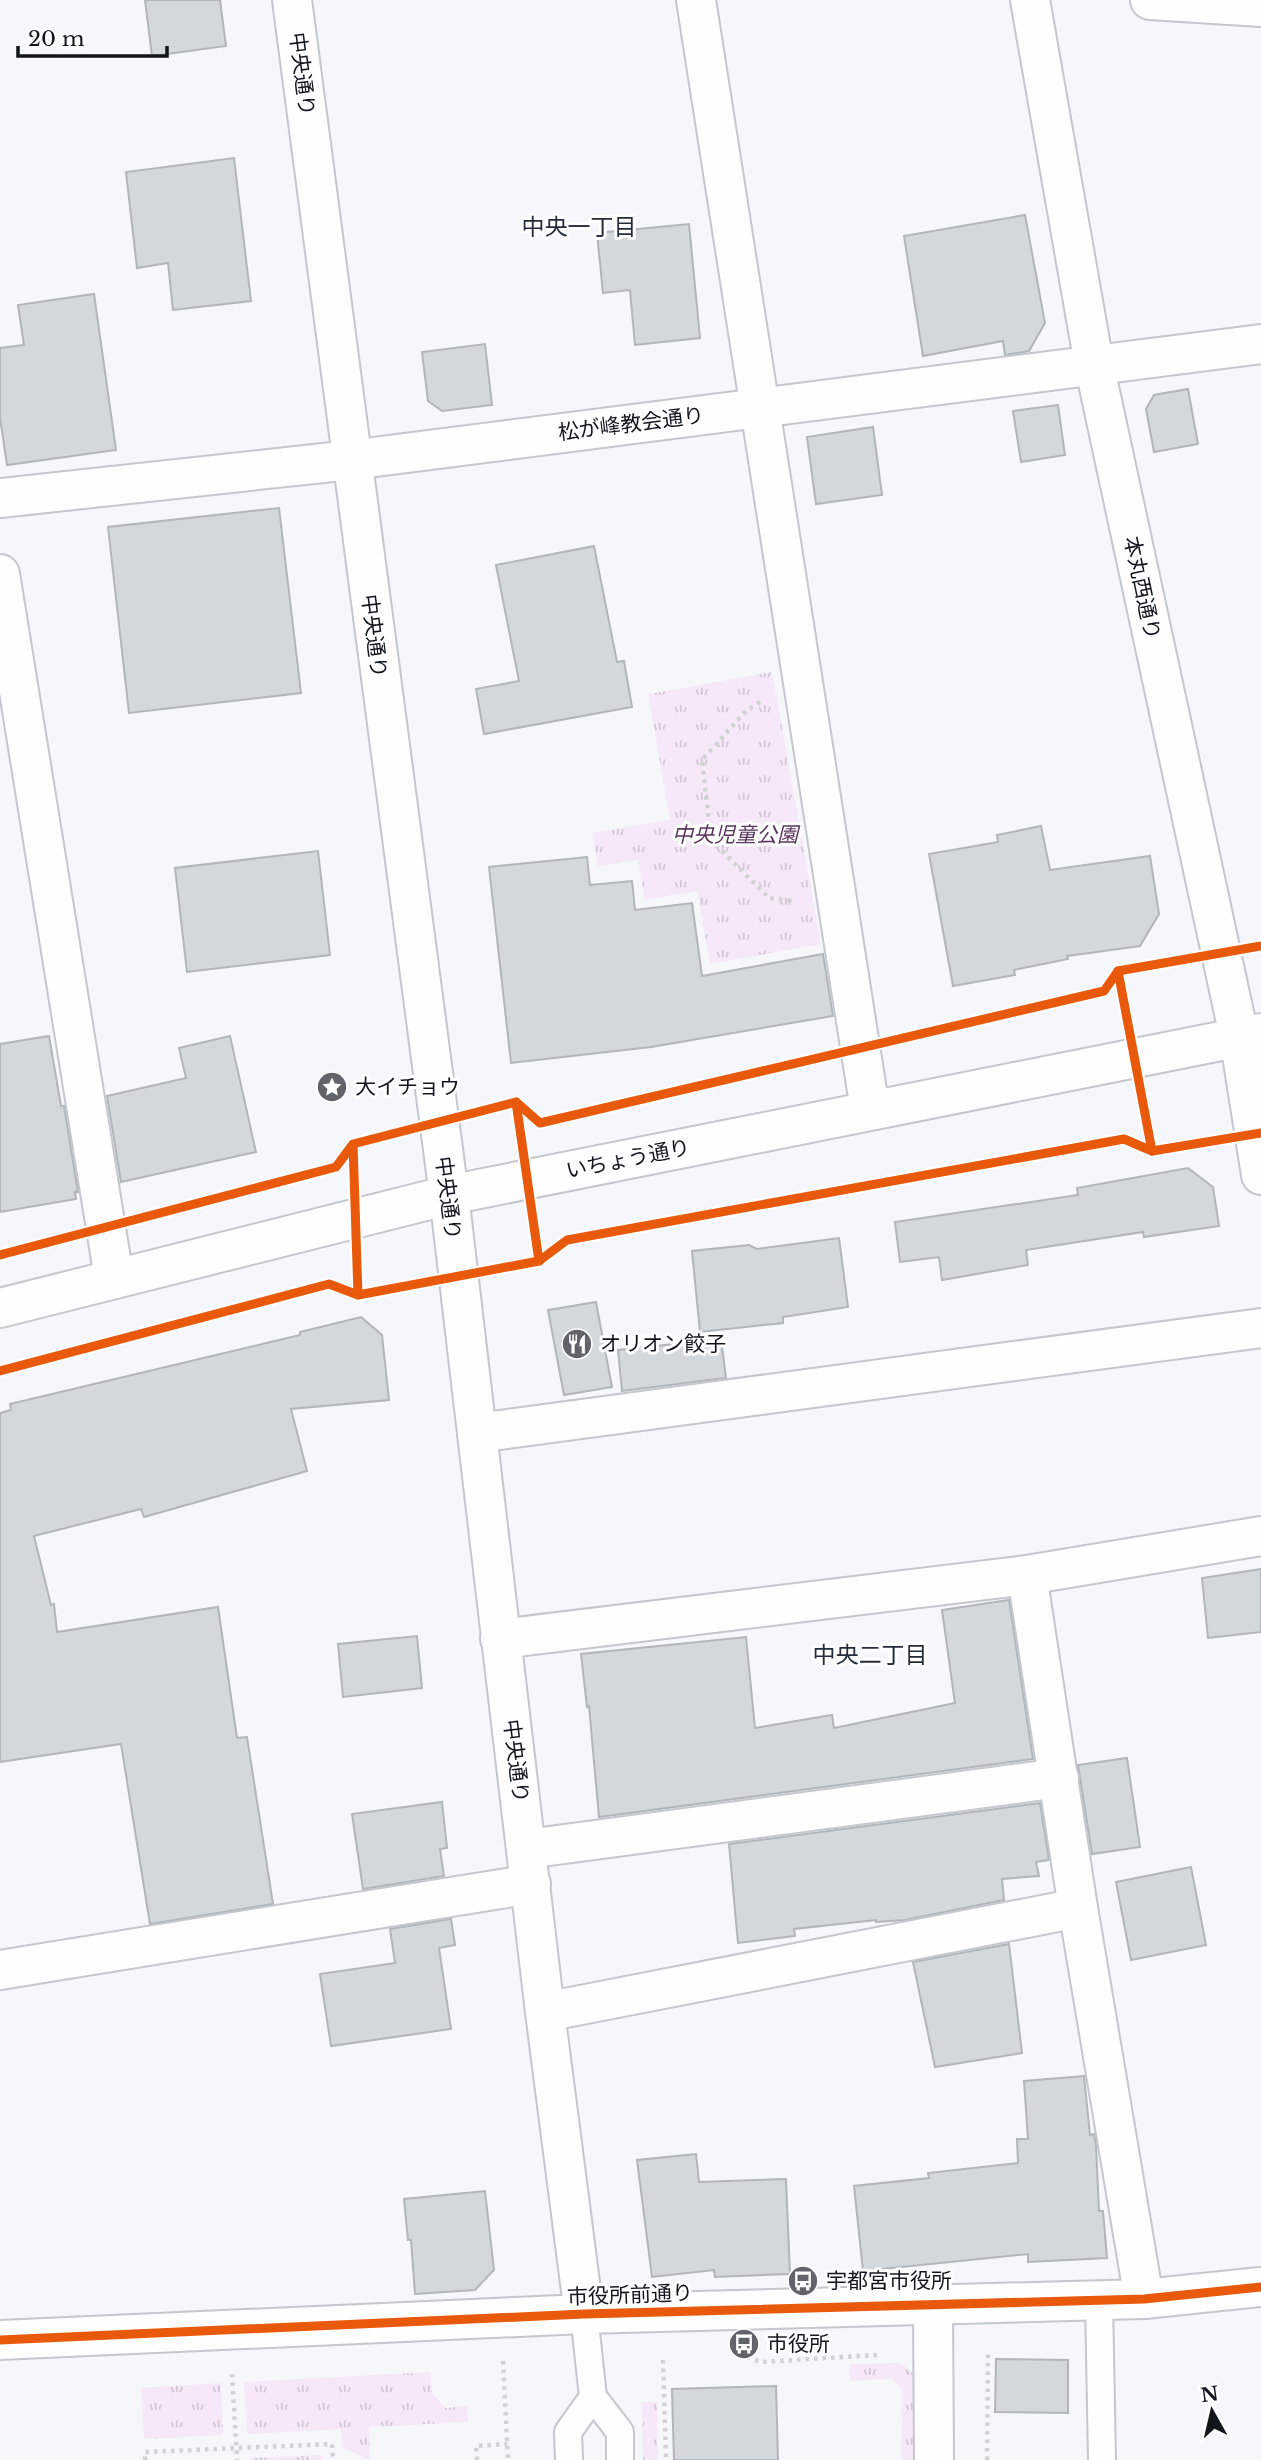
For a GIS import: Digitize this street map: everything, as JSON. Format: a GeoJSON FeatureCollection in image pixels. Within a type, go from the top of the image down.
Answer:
{"type":"FeatureCollection","features":[{"type":"Feature","properties":{"kind":"street","name":"中央通り"},"geometry":{"type":"LineString","coordinates":[[292,0],[449,1195],[500,1639],[584,2314]]}},
{"type":"Feature","properties":{"kind":"street"},"geometry":{"type":"LineString","coordinates":[[696,0],[870,1110]]}},
{"type":"Feature","properties":{"kind":"street","name":"本丸西通り"},"geometry":{"type":"LineString","coordinates":[[1030,0],[1094,364],[1250,1035],[1261,1175]]}},
{"type":"Feature","properties":{"kind":"street"},"geometry":{"type":"LineString","coordinates":[[1150,0],[1261,7]]}},
{"type":"Feature","properties":{"kind":"street","name":"松が峰教会通り"},"geometry":{"type":"LineString","coordinates":[[0,498],[351,460],[1261,344]]}},
{"type":"Feature","properties":{"kind":"street"},"geometry":{"type":"LineString","coordinates":[[0,574],[114,1278]]}},
{"type":"Feature","properties":{"kind":"street","name":"いちょう通り"},"geometry":{"type":"LineString","coordinates":[[0,1308],[449,1195],[1250,1035]]}},
{"type":"Feature","properties":{"kind":"street"},"geometry":{"type":"LineString","coordinates":[[477,1433],[1261,1328]]}},
{"type":"Feature","properties":{"kind":"street"},"geometry":{"type":"LineString","coordinates":[[500,1639],[1027,1575],[1261,1536]]}},
{"type":"Feature","properties":{"kind":"street"},"geometry":{"type":"LineString","coordinates":[[1027,1575],[1077,1908],[1144,2300]]}},
{"type":"Feature","properties":{"kind":"street"},"geometry":{"type":"LineString","coordinates":[[0,1970],[529,1866],[1059,1778]]}},
{"type":"Feature","properties":{"kind":"street"},"geometry":{"type":"LineString","coordinates":[[545,2012],[1077,1908]]}},
{"type":"Feature","properties":{"kind":"street","name":"市役所前通り"},"geometry":{"type":"LineString","coordinates":[[0,2340],[584,2314],[1144,2300],[1261,2287]]}},
{"type":"Feature","properties":{"kind":"street"},"geometry":{"type":"LineString","coordinates":[[933,2306],[934,2460]]}},
{"type":"Feature","properties":{"kind":"lane"},"geometry":{"type":"LineString","coordinates":[[1099,2301],[1102,2460]]}},
{"type":"Feature","properties":{"kind":"lane"},"geometry":{"type":"LineString","coordinates":[[584,2314],[593,2397],[620,2432],[620,2460]]}},
{"type":"Feature","properties":{"kind":"lane"},"geometry":{"type":"LineString","coordinates":[[569,2460],[568,2432],[593,2397]]}},
{"type":"Feature","properties":{"kind":"path"},"geometry":{"type":"LineString","coordinates":[[803,684],[776,691],[746,711],[702,760],[711,840],[769,898],[814,903],[837,898]]}},
{"type":"Feature","properties":{"kind":"path"},"geometry":{"type":"LineString","coordinates":[[987,2460],[988,2346]]}},
{"type":"Feature","properties":{"kind":"path"},"geometry":{"type":"LineString","coordinates":[[737,2354],[761,2362],[883,2355]]}},
{"type":"Feature","properties":{"kind":"path"},"geometry":{"type":"LineString","coordinates":[[503,2357],[508,2460]]}},
{"type":"Feature","properties":{"kind":"path"},"geometry":{"type":"LineString","coordinates":[[663,2360],[666,2460]]}},
{"type":"Feature","properties":{"kind":"path"},"geometry":{"type":"LineString","coordinates":[[232,2373],[237,2460]]}},
{"type":"Feature","properties":{"kind":"path"},"geometry":{"type":"LineString","coordinates":[[145,2460],[145,2452],[332,2444],[333,2460]]}},
{"type":"Feature","properties":{"kind":"path"},"geometry":{"type":"LineString","coordinates":[[477,2460],[476,2446],[507,2444]]}},
{"type":"Feature","properties":{"kind":"green space","name":"中央児童公園"},"geometry":{"type":"Polygon","coordinates":[[[772,672],[821,944],[710,964],[697,891],[645,900],[638,860],[598,866],[592,833],[670,820],[648,694],[772,672]]]}},
{"type":"Feature","properties":{"kind":"green space"},"geometry":{"type":"Polygon","coordinates":[[[901,2363],[918,2378],[917,2460],[901,2460],[902,2389],[892,2379],[850,2381],[849,2364],[901,2363]]]}},
{"type":"Feature","properties":{"kind":"green space"},"geometry":{"type":"Polygon","coordinates":[[[431,2372],[432,2393],[445,2408],[467,2406],[468,2422],[369,2427],[370,2460],[342,2447],[341,2429],[247,2434],[244,2382],[431,2372]]]}},
{"type":"Feature","properties":{"kind":"green space"},"geometry":{"type":"Polygon","coordinates":[[[221,2383],[223,2435],[144,2439],[141,2388],[221,2383]]]}},
{"type":"Feature","properties":{"kind":"green space"},"geometry":{"type":"Polygon","coordinates":[[[642,2402],[657,2402],[658,2460],[643,2460],[642,2402]]]}},
{"type":"Feature","properties":{"kind":"green space"},"geometry":{"type":"Polygon","coordinates":[[[323,2455],[323,2460],[250,2460],[250,2458],[323,2455]]]}},
{"type":"Feature","properties":{"kind":"building"},"geometry":{"type":"Polygon","coordinates":[[[145,0],[220,0],[226,46],[152,56],[145,0]]]}},
{"type":"Feature","properties":{"kind":"building"},"geometry":{"type":"Polygon","coordinates":[[[234,158],[251,301],[173,310],[168,263],[137,268],[126,172],[234,158]]]}},
{"type":"Feature","properties":{"kind":"building"},"geometry":{"type":"Polygon","coordinates":[[[1025,215],[1045,323],[1029,351],[1005,355],[1003,341],[923,356],[904,236],[1025,215]]]}},
{"type":"Feature","properties":{"kind":"building"},"geometry":{"type":"Polygon","coordinates":[[[689,224],[700,338],[635,345],[630,290],[603,293],[597,233],[689,224]]]}},
{"type":"Feature","properties":{"kind":"building"},"geometry":{"type":"Polygon","coordinates":[[[94,294],[116,450],[7,465],[0,418],[0,348],[24,345],[18,305],[94,294]]]}},
{"type":"Feature","properties":{"kind":"building"},"geometry":{"type":"Polygon","coordinates":[[[485,344],[492,405],[442,411],[428,401],[422,352],[485,344]]]}},
{"type":"Feature","properties":{"kind":"building"},"geometry":{"type":"Polygon","coordinates":[[[1188,389],[1198,444],[1154,452],[1146,409],[1154,395],[1188,389]]]}},
{"type":"Feature","properties":{"kind":"building"},"geometry":{"type":"Polygon","coordinates":[[[1058,405],[1065,455],[1021,462],[1013,411],[1058,405]]]}},
{"type":"Feature","properties":{"kind":"building"},"geometry":{"type":"Polygon","coordinates":[[[873,427],[882,495],[816,504],[807,437],[873,427]]]}},
{"type":"Feature","properties":{"kind":"building"},"geometry":{"type":"Polygon","coordinates":[[[279,508],[301,693],[129,713],[108,527],[279,508]]]}},
{"type":"Feature","properties":{"kind":"building"},"geometry":{"type":"Polygon","coordinates":[[[594,546],[617,662],[624,661],[632,707],[484,734],[476,689],[519,681],[496,565],[594,546]]]}},
{"type":"Feature","properties":{"kind":"building"},"geometry":{"type":"Polygon","coordinates":[[[1041,826],[1050,870],[1150,856],[1159,914],[1140,946],[1067,956],[1068,959],[1014,970],[1015,975],[953,986],[929,854],[998,842],[997,835],[1041,826]]]}},
{"type":"Feature","properties":{"kind":"building"},"geometry":{"type":"Polygon","coordinates":[[[318,851],[330,955],[187,972],[175,868],[318,851]]]}},
{"type":"Feature","properties":{"kind":"building"},"geometry":{"type":"Polygon","coordinates":[[[587,857],[590,885],[632,881],[635,910],[692,903],[702,976],[823,954],[833,1016],[651,1047],[511,1063],[489,867],[587,857]]]}},
{"type":"Feature","properties":{"kind":"building"},"geometry":{"type":"Polygon","coordinates":[[[49,1036],[78,1192],[75,1192],[76,1199],[0,1212],[0,1044],[49,1036]]]}},
{"type":"Feature","properties":{"kind":"building"},"geometry":{"type":"Polygon","coordinates":[[[230,1036],[256,1152],[121,1182],[107,1096],[186,1078],[179,1048],[230,1036]]]}},
{"type":"Feature","properties":{"kind":"building"},"geometry":{"type":"Polygon","coordinates":[[[1188,1168],[1213,1187],[1219,1226],[1144,1237],[1143,1232],[1026,1250],[1028,1265],[942,1280],[939,1257],[900,1262],[895,1222],[1078,1195],[1077,1188],[1188,1168]]]}},
{"type":"Feature","properties":{"kind":"building"},"geometry":{"type":"Polygon","coordinates":[[[839,1238],[848,1307],[783,1317],[783,1323],[700,1332],[692,1251],[749,1245],[757,1249],[839,1238]]]}},
{"type":"Feature","properties":{"kind":"building"},"geometry":{"type":"Polygon","coordinates":[[[596,1302],[612,1387],[564,1395],[548,1310],[596,1302]]]}},
{"type":"Feature","properties":{"kind":"building"},"geometry":{"type":"Polygon","coordinates":[[[361,1317],[382,1335],[389,1400],[291,1409],[307,1471],[144,1517],[141,1509],[34,1536],[51,1605],[54,1604],[57,1632],[218,1607],[237,1738],[247,1737],[273,1904],[150,1924],[121,1744],[0,1762],[0,1413],[11,1410],[10,1404],[300,1335],[300,1332],[361,1317]]]}},
{"type":"Feature","properties":{"kind":"building"},"geometry":{"type":"Polygon","coordinates":[[[721,1339],[726,1378],[622,1391],[618,1350],[721,1339]]]}},
{"type":"Feature","properties":{"kind":"building"},"geometry":{"type":"Polygon","coordinates":[[[1261,1569],[1261,1632],[1208,1638],[1202,1578],[1261,1569]]]}},
{"type":"Feature","properties":{"kind":"building"},"geometry":{"type":"Polygon","coordinates":[[[1009,1600],[1033,1759],[599,1817],[589,1706],[587,1707],[581,1654],[746,1637],[755,1728],[832,1715],[834,1728],[955,1703],[942,1610],[1009,1600]]]}},
{"type":"Feature","properties":{"kind":"building"},"geometry":{"type":"Polygon","coordinates":[[[417,1636],[422,1688],[343,1697],[338,1644],[417,1636]]]}},
{"type":"Feature","properties":{"kind":"building"},"geometry":{"type":"Polygon","coordinates":[[[1127,1758],[1140,1847],[1092,1854],[1078,1765],[1127,1758]]]}},
{"type":"Feature","properties":{"kind":"building"},"geometry":{"type":"Polygon","coordinates":[[[442,1802],[447,1848],[440,1849],[444,1876],[363,1889],[352,1814],[442,1802]]]}},
{"type":"Feature","properties":{"kind":"building"},"geometry":{"type":"Polygon","coordinates":[[[1040,1803],[1049,1860],[1036,1862],[1039,1876],[1002,1879],[1004,1900],[905,1920],[876,1920],[794,1929],[795,1936],[738,1943],[729,1844],[1040,1803]]]}},
{"type":"Feature","properties":{"kind":"building"},"geometry":{"type":"Polygon","coordinates":[[[1191,1867],[1206,1945],[1131,1960],[1116,1882],[1191,1867]]]}},
{"type":"Feature","properties":{"kind":"building"},"geometry":{"type":"Polygon","coordinates":[[[451,1919],[455,1945],[439,1948],[451,2029],[331,2046],[320,1974],[395,1963],[390,1929],[451,1919]]]}},
{"type":"Feature","properties":{"kind":"building"},"geometry":{"type":"Polygon","coordinates":[[[1009,1944],[1022,2053],[935,2067],[913,1962],[1009,1944]]]}},
{"type":"Feature","properties":{"kind":"building"},"geometry":{"type":"Polygon","coordinates":[[[1084,2076],[1090,2135],[1094,2134],[1096,2145],[1099,2211],[1103,2211],[1107,2258],[1028,2262],[1028,2254],[863,2271],[854,2186],[929,2178],[928,2173],[1018,2163],[1017,2139],[1028,2139],[1024,2081],[1084,2076]]]}},
{"type":"Feature","properties":{"kind":"building"},"geometry":{"type":"Polygon","coordinates":[[[696,2154],[699,2182],[786,2179],[790,2274],[715,2277],[714,2270],[652,2277],[637,2160],[696,2154]]]}},
{"type":"Feature","properties":{"kind":"building"},"geometry":{"type":"Polygon","coordinates":[[[485,2191],[494,2270],[475,2290],[415,2294],[411,2240],[408,2240],[404,2199],[485,2191]]]}},
{"type":"Feature","properties":{"kind":"building"},"geometry":{"type":"Polygon","coordinates":[[[996,2359],[1068,2360],[1068,2413],[995,2412],[996,2359]]]}},
{"type":"Feature","properties":{"kind":"building"},"geometry":{"type":"Polygon","coordinates":[[[776,2386],[778,2460],[674,2460],[672,2389],[776,2386]]]}},
{"type":"Feature","properties":{"kind":"cycle path"},"geometry":{"type":"LineString","coordinates":[[516,1102],[540,1123],[1104,991],[1118,971],[1261,946]]}},
{"type":"Feature","properties":{"kind":"cycle path"},"geometry":{"type":"LineString","coordinates":[[1118,971],[1152,1151],[1261,1133]]}},
{"type":"Feature","properties":{"kind":"cycle path"},"geometry":{"type":"LineString","coordinates":[[0,1255],[336,1167],[353,1144],[516,1102],[539,1261],[358,1295],[353,1144]]}},
{"type":"Feature","properties":{"kind":"cycle path"},"geometry":{"type":"LineString","coordinates":[[539,1261],[567,1240],[1124,1139],[1152,1151]]}},
{"type":"Feature","properties":{"kind":"cycle path"},"geometry":{"type":"LineString","coordinates":[[0,1371],[329,1284],[358,1295]]}},
{"type":"Feature","properties":{"kind":"cycle path"},"geometry":{"type":"LineString","coordinates":[[0,2340],[584,2314],[1144,2299],[1261,2287]]}},
{"type":"Feature","properties":{"kind":"place","name":"大イチョウ"},"geometry":{"type":"Point","coordinates":[332,1087]}},
{"type":"Feature","properties":{"kind":"place","name":"オリオン餃子"},"geometry":{"type":"Point","coordinates":[577,1344]}},
{"type":"Feature","properties":{"kind":"place","name":"宇都宮市役所"},"geometry":{"type":"Point","coordinates":[803,2281]}},
{"type":"Feature","properties":{"kind":"place","name":"市役所"},"geometry":{"type":"Point","coordinates":[744,2344]}},
{"type":"Feature","properties":{"kind":"district","name":"中央一丁目"},"geometry":{"type":"Point","coordinates":[579,227]}},
{"type":"Feature","properties":{"kind":"district","name":"中央二丁目"},"geometry":{"type":"Point","coordinates":[870,1655]}}]}
